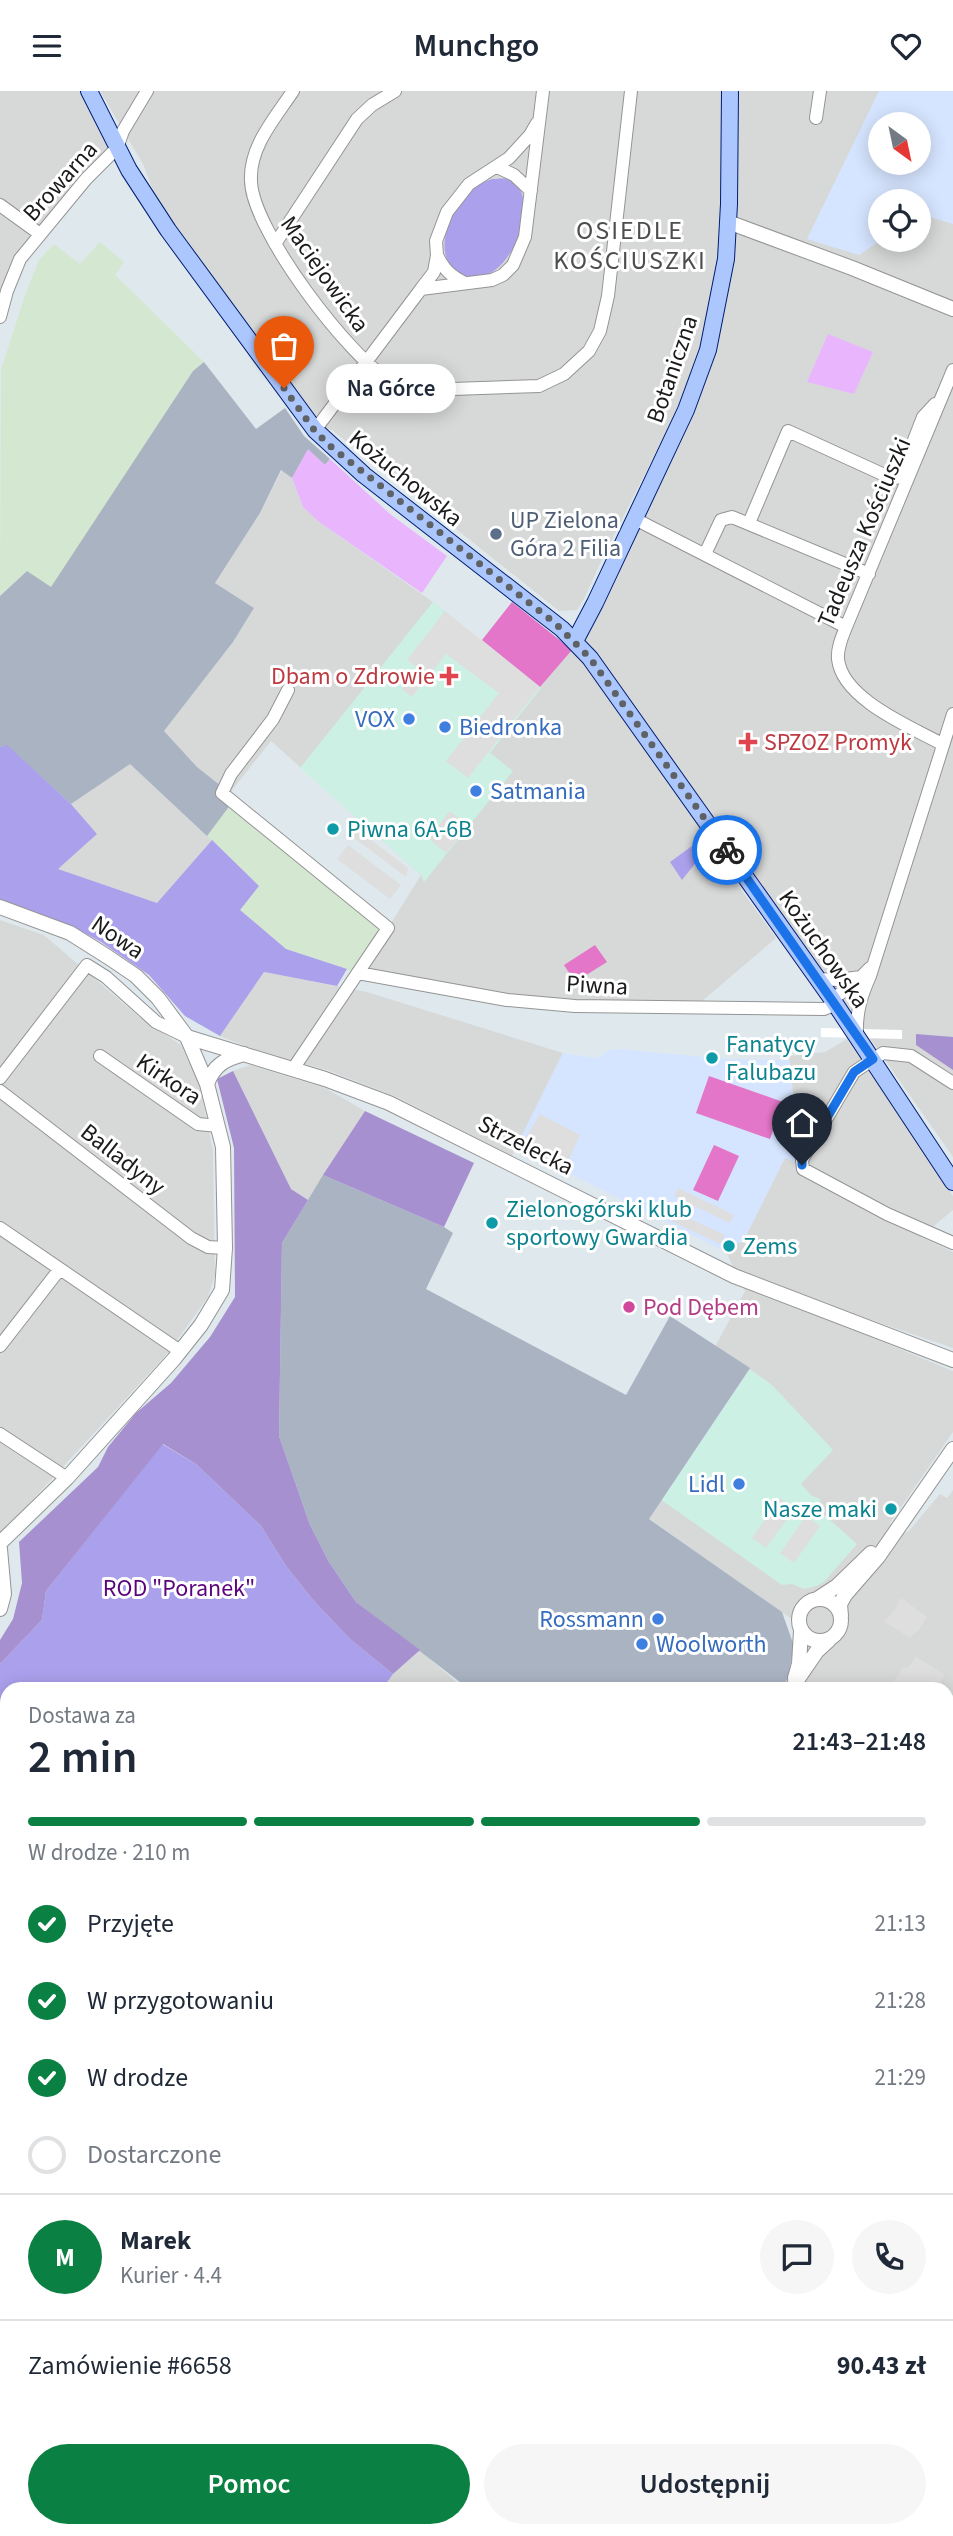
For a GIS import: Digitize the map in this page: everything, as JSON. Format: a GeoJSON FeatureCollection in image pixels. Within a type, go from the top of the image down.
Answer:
{"type":"FeatureCollection","features":[{"type":"Feature","properties":{"kind":"main road","name":"Kożuchowska"},"geometry":{"type":"LineString","coordinates":[[89,91],[117,148],[168,230],[315,431],[364,475],[575,641],[836,1004],[953,1182]]}},
{"type":"Feature","properties":{"kind":"main road","name":"Botaniczna"},"geometry":{"type":"LineString","coordinates":[[575,641],[686,410],[708,349],[726,259],[730,91]]}},
{"type":"Feature","properties":{"kind":"main road"},"geometry":{"type":"LineString","coordinates":[[556,624],[571,622],[593,608]]}},
{"type":"Feature","properties":{"kind":"street"},"geometry":{"type":"LineString","coordinates":[[117,148],[123,131],[147,91]]}},
{"type":"Feature","properties":{"kind":"street","name":"Maciejowicka"},"geometry":{"type":"LineString","coordinates":[[293,91],[258,145],[251,164],[250,183],[255,204],[275,244],[320,310],[366,362],[391,383],[406,389],[539,386],[564,374],[582,359],[600,331],[608,296],[631,91]]}},
{"type":"Feature","properties":{"kind":"street"},"geometry":{"type":"LineString","coordinates":[[275,244],[356,119],[395,91]]}},
{"type":"Feature","properties":{"kind":"street"},"geometry":{"type":"LineString","coordinates":[[421,289],[492,280],[503,275],[513,265],[525,237],[543,91]]}},
{"type":"Feature","properties":{"kind":"street"},"geometry":{"type":"LineString","coordinates":[[816,118],[820,91]]}},
{"type":"Feature","properties":{"kind":"street"},"geometry":{"type":"LineString","coordinates":[[315,431],[434,272],[436,241],[447,212],[469,184],[522,146],[539,120]]}},
{"type":"Feature","properties":{"kind":"street","name":"Browarna"},"geometry":{"type":"LineString","coordinates":[[0,317],[3,289],[20,259],[93,171],[117,148]]}},
{"type":"Feature","properties":{"kind":"street"},"geometry":{"type":"LineString","coordinates":[[496,167],[514,175],[531,191]]}},
{"type":"Feature","properties":{"kind":"street"},"geometry":{"type":"LineString","coordinates":[[0,205],[40,234]]}},
{"type":"Feature","properties":{"kind":"street"},"geometry":{"type":"LineString","coordinates":[[728,222],[953,309]]}},
{"type":"Feature","properties":{"kind":"street"},"geometry":{"type":"LineString","coordinates":[[437,255],[451,276],[466,284]]}},
{"type":"Feature","properties":{"kind":"street","name":"Tadeusza Kościuszki"},"geometry":{"type":"LineString","coordinates":[[942,744],[870,703],[847,683],[842,675],[838,649],[953,370]]}},
{"type":"Feature","properties":{"kind":"street"},"geometry":{"type":"LineString","coordinates":[[749,523],[788,431],[896,478],[902,471],[923,418],[944,393]]}},
{"type":"Feature","properties":{"kind":"street"},"geometry":{"type":"LineString","coordinates":[[705,554],[721,520],[733,517],[869,575]]}},
{"type":"Feature","properties":{"kind":"street"},"geometry":{"type":"LineString","coordinates":[[635,519],[846,627]]}},
{"type":"Feature","properties":{"kind":"street"},"geometry":{"type":"LineString","coordinates":[[288,690],[273,719],[231,774],[222,793],[388,928],[293,1069]]}},
{"type":"Feature","properties":{"kind":"street"},"geometry":{"type":"LineString","coordinates":[[857,1035],[856,1015],[953,714]]}},
{"type":"Feature","properties":{"kind":"street","name":"Nowa"},"geometry":{"type":"LineString","coordinates":[[0,907],[70,933],[126,970],[159,998],[187,1037],[207,1084],[223,1147],[225,1248],[224,1278],[219,1297],[180,1351],[67,1478],[0,1543]]}},
{"type":"Feature","properties":{"kind":"street"},"geometry":{"type":"LineString","coordinates":[[0,1078],[87,965],[106,977],[156,1022],[187,1037]]}},
{"type":"Feature","properties":{"kind":"street"},"geometry":{"type":"LineString","coordinates":[[836,1004],[873,965]]}},
{"type":"Feature","properties":{"kind":"street","name":"Piwna"},"geometry":{"type":"LineString","coordinates":[[358,973],[508,1000],[575,1006],[824,1009],[836,1004]]}},
{"type":"Feature","properties":{"kind":"street"},"geometry":{"type":"LineString","coordinates":[[818,979],[862,977]]}},
{"type":"Feature","properties":{"kind":"street"},"geometry":{"type":"LineString","coordinates":[[836,1004],[863,992]]}},
{"type":"Feature","properties":{"kind":"street","name":"Strzelecka"},"geometry":{"type":"LineString","coordinates":[[187,1037],[358,1091],[410,1113],[734,1276],[953,1360]]}},
{"type":"Feature","properties":{"kind":"street"},"geometry":{"type":"LineString","coordinates":[[953,1083],[911,1056],[883,1053],[854,1072],[802,1160],[803,1170],[887,1214],[953,1243]]}},
{"type":"Feature","properties":{"kind":"street"},"geometry":{"type":"LineString","coordinates":[[207,1084],[217,1065],[245,1054]]}},
{"type":"Feature","properties":{"kind":"street","name":"Kirkora"},"geometry":{"type":"LineString","coordinates":[[100,1056],[198,1124],[218,1126]]}},
{"type":"Feature","properties":{"kind":"street","name":"Balladyny"},"geometry":{"type":"LineString","coordinates":[[0,1091],[191,1238],[208,1247],[225,1248]]}},
{"type":"Feature","properties":{"kind":"street"},"geometry":{"type":"LineString","coordinates":[[0,1228],[180,1351]]}},
{"type":"Feature","properties":{"kind":"street"},"geometry":{"type":"LineString","coordinates":[[0,1346],[59,1270]]}},
{"type":"Feature","properties":{"kind":"street"},"geometry":{"type":"LineString","coordinates":[[0,1434],[67,1478]]}},
{"type":"Feature","properties":{"kind":"street"},"geometry":{"type":"LineString","coordinates":[[795,1682],[817,1651],[840,1627],[840,1604],[845,1595],[878,1557],[953,1449]]}},
{"type":"Feature","properties":{"kind":"street"},"geometry":{"type":"LineString","coordinates":[[794,1682],[799,1664],[799,1613],[806,1604],[836,1586],[893,1534]]}},
{"type":"Feature","properties":{"kind":"street"},"geometry":{"type":"LineString","coordinates":[[0,1549],[1,1596]]}},
{"type":"Feature","properties":{"kind":"street"},"geometry":{"type":"LineString","coordinates":[[817,1599],[824,1599],[835,1605],[841,1616]]}},
{"type":"Feature","properties":{"kind":"street"},"geometry":{"type":"LineString","coordinates":[[801,1631],[810,1640],[829,1640]]}},
{"type":"Feature","properties":{"kind":"shaded area"},"geometry":{"type":"Polygon","coordinates":[[[0,91],[89,91],[117,148],[40,234],[0,302],[0,91]]]}},
{"type":"Feature","properties":{"kind":"shaded area"},"geometry":{"type":"Polygon","coordinates":[[[100,91],[953,91],[953,1157],[871,1040],[579,643],[700,365],[584,599],[577,610],[559,611],[332,430],[320,429],[168,230],[143,164],[100,91]]]}},
{"type":"Feature","properties":{"kind":"shaded area"},"geometry":{"type":"Polygon","coordinates":[[[879,91],[953,91],[953,224],[931,218],[931,189],[868,189],[868,249],[859,255],[807,239],[868,114],[868,175],[931,175],[931,112],[869,112],[879,91]]]}},
{"type":"Feature","properties":{"kind":"shaded area"},"geometry":{"type":"Polygon","coordinates":[[[100,242],[124,262],[115,275],[204,362],[193,371],[51,588],[27,571],[0,596],[1,370],[39,260],[54,244],[80,264],[100,242]]]}},
{"type":"Feature","properties":{"kind":"shaded area"},"geometry":{"type":"Polygon","coordinates":[[[828,334],[873,352],[854,394],[807,382],[828,334]]]}},
{"type":"Feature","properties":{"kind":"shaded area"},"geometry":{"type":"Polygon","coordinates":[[[204,362],[256,429],[285,408],[304,436],[330,459],[325,465],[308,450],[292,478],[281,470],[260,513],[215,583],[254,608],[233,642],[164,731],[197,767],[230,793],[228,808],[207,836],[130,764],[71,804],[7,746],[0,747],[0,596],[27,571],[51,587],[193,371],[204,362]]]}},
{"type":"Feature","properties":{"kind":"shaded area"},"geometry":{"type":"Polygon","coordinates":[[[308,449],[325,465],[330,459],[390,514],[447,556],[422,593],[319,522],[303,507],[292,478],[308,449]]]}},
{"type":"Feature","properties":{"kind":"shaded area"},"geometry":{"type":"Polygon","coordinates":[[[282,470],[292,478],[303,507],[319,522],[433,602],[540,687],[572,650],[601,686],[776,938],[694,1008],[507,1000],[441,981],[369,969],[388,928],[421,875],[271,741],[230,793],[197,767],[164,731],[233,642],[254,608],[215,583],[260,513],[282,470]]]}},
{"type":"Feature","properties":{"kind":"shaded area"},"geometry":{"type":"Polygon","coordinates":[[[433,602],[541,688],[490,753],[513,771],[424,882],[421,875],[300,768],[433,602]]]}},
{"type":"Feature","properties":{"kind":"shaded area"},"geometry":{"type":"Polygon","coordinates":[[[512,602],[572,650],[540,687],[482,640],[512,602]]]}},
{"type":"Feature","properties":{"kind":"shaded area"},"geometry":{"type":"Polygon","coordinates":[[[445,611],[540,687],[468,778],[446,761],[499,693],[446,654],[412,697],[402,689],[418,668],[407,660],[445,611]]]}},
{"type":"Feature","properties":{"kind":"shaded area"},"geometry":{"type":"Polygon","coordinates":[[[129,763],[212,840],[157,903],[57,869],[97,834],[71,804],[129,763]]]}},
{"type":"Feature","properties":{"kind":"shaded area"},"geometry":{"type":"Polygon","coordinates":[[[232,802],[388,928],[358,973],[286,949],[239,910],[259,886],[207,836],[232,802]]]}},
{"type":"Feature","properties":{"kind":"shaded area"},"geometry":{"type":"Polygon","coordinates":[[[450,811],[468,826],[446,853],[428,838],[450,811]]]}},
{"type":"Feature","properties":{"kind":"shaded area"},"geometry":{"type":"Polygon","coordinates":[[[354,827],[408,868],[406,877],[349,834],[354,827]]]}},
{"type":"Feature","properties":{"kind":"shaded area"},"geometry":{"type":"Polygon","coordinates":[[[348,845],[401,885],[390,899],[337,859],[348,845]]]}},
{"type":"Feature","properties":{"kind":"shaded area"},"geometry":{"type":"Polygon","coordinates":[[[0,920],[44,935],[138,1016],[181,1045],[200,1087],[213,1151],[215,1275],[208,1297],[167,1354],[0,1535],[0,920]]]}},
{"type":"Feature","properties":{"kind":"shaded area"},"geometry":{"type":"Polygon","coordinates":[[[595,945],[607,962],[575,982],[564,965],[595,945]]]}},
{"type":"Feature","properties":{"kind":"shaded area"},"geometry":{"type":"Polygon","coordinates":[[[264,972],[367,992],[563,1053],[512,1156],[397,1097],[327,1070],[262,1053],[220,1036],[264,972]]]}},
{"type":"Feature","properties":{"kind":"shaded area"},"geometry":{"type":"Polygon","coordinates":[[[916,1034],[953,1037],[953,1070],[916,1045],[916,1034]]]}},
{"type":"Feature","properties":{"kind":"shaded area"},"geometry":{"type":"Polygon","coordinates":[[[847,1039],[953,1196],[953,1210],[921,1237],[953,1252],[953,1348],[845,1311],[839,1324],[953,1371],[953,1432],[890,1523],[893,1534],[908,1532],[940,1494],[947,1498],[953,1490],[953,1682],[792,1682],[799,1646],[797,1623],[630,1505],[745,1291],[726,1252],[729,1245],[785,1158],[800,1156],[789,1056],[825,1052],[847,1039]]]}},
{"type":"Feature","properties":{"kind":"shaded area"},"geometry":{"type":"Polygon","coordinates":[[[609,1050],[726,1059],[789,1060],[800,1156],[797,1163],[785,1158],[743,1242],[729,1245],[726,1252],[516,1147],[563,1053],[597,1058],[609,1050]]]}},
{"type":"Feature","properties":{"kind":"shaded area"},"geometry":{"type":"Polygon","coordinates":[[[250,1065],[325,1088],[365,1111],[308,1200],[291,1189],[233,1071],[250,1065]]]}},
{"type":"Feature","properties":{"kind":"shaded area"},"geometry":{"type":"Polygon","coordinates":[[[233,1071],[291,1189],[308,1200],[282,1243],[279,1436],[310,1525],[329,1562],[356,1602],[420,1650],[393,1674],[350,1639],[313,1600],[286,1566],[261,1526],[196,1464],[163,1444],[46,1591],[42,1620],[0,1664],[0,1640],[13,1619],[22,1583],[19,1542],[98,1467],[108,1447],[136,1413],[171,1383],[210,1337],[235,1297],[234,1148],[217,1079],[233,1071]]]}},
{"type":"Feature","properties":{"kind":"shaded area"},"geometry":{"type":"Polygon","coordinates":[[[709,1076],[783,1102],[770,1139],[696,1113],[709,1076]]]}},
{"type":"Feature","properties":{"kind":"shaded area"},"geometry":{"type":"Polygon","coordinates":[[[365,1111],[474,1163],[444,1227],[323,1175],[365,1111]]]}},
{"type":"Feature","properties":{"kind":"shaded area"},"geometry":{"type":"Polygon","coordinates":[[[540,1114],[580,1135],[565,1168],[521,1146],[540,1114]]]}},
{"type":"Feature","properties":{"kind":"shaded area"},"geometry":{"type":"Polygon","coordinates":[[[714,1145],[739,1156],[718,1201],[693,1190],[714,1145]]]}},
{"type":"Feature","properties":{"kind":"shaded area"},"geometry":{"type":"Polygon","coordinates":[[[323,1175],[453,1233],[426,1289],[626,1395],[670,1316],[750,1368],[649,1519],[782,1612],[794,1646],[785,1682],[460,1682],[356,1602],[329,1562],[310,1525],[279,1436],[282,1243],[323,1175]]]}},
{"type":"Feature","properties":{"kind":"shaded area"},"geometry":{"type":"Polygon","coordinates":[[[678,1188],[734,1215],[730,1223],[674,1196],[678,1188]]]}},
{"type":"Feature","properties":{"kind":"shaded area"},"geometry":{"type":"Polygon","coordinates":[[[675,1212],[725,1235],[720,1244],[671,1221],[675,1212]]]}},
{"type":"Feature","properties":{"kind":"shaded area"},"geometry":{"type":"Polygon","coordinates":[[[750,1369],[772,1385],[833,1450],[801,1484],[812,1496],[820,1499],[820,1511],[857,1544],[824,1582],[816,1586],[804,1589],[792,1584],[782,1585],[660,1499],[750,1369]]]}},
{"type":"Feature","properties":{"kind":"shaded area"},"geometry":{"type":"Polygon","coordinates":[[[780,1498],[795,1508],[766,1548],[752,1538],[780,1498]]]}},
{"type":"Feature","properties":{"kind":"shaded area"},"geometry":{"type":"Polygon","coordinates":[[[806,1516],[820,1526],[794,1563],[780,1553],[806,1516]]]}},
{"type":"Feature","properties":{"kind":"shaded area"},"geometry":{"type":"Polygon","coordinates":[[[901,1598],[927,1617],[910,1638],[884,1621],[901,1598]]]}},
{"type":"Feature","properties":{"kind":"shaded area"},"geometry":{"type":"Polygon","coordinates":[[[420,1650],[456,1682],[387,1682],[420,1650]]]}},
{"type":"Feature","properties":{"kind":"shaded area"},"geometry":{"type":"Polygon","coordinates":[[[916,1657],[945,1675],[940,1682],[894,1682],[903,1667],[907,1669],[916,1657]]]}},
{"type":"Feature","properties":{"kind":"green space"},"geometry":{"type":"Polygon","coordinates":[[[492,179],[508,179],[519,187],[524,200],[520,232],[513,248],[492,272],[479,277],[467,277],[454,269],[446,257],[446,234],[462,201],[477,186],[492,179]]]}},
{"type":"Feature","properties":{"kind":"green space"},"geometry":{"type":"Polygon","coordinates":[[[7,745],[71,804],[97,834],[58,869],[157,903],[212,840],[259,886],[240,910],[286,949],[347,969],[337,986],[264,972],[220,1036],[185,1016],[149,975],[101,942],[72,926],[0,899],[0,747],[7,745]]]}},
{"type":"Feature","properties":{"kind":"green space"},"geometry":{"type":"Polygon","coordinates":[[[703,838],[709,846],[682,880],[670,862],[703,838]]]}},
{"type":"Feature","properties":{"kind":"green space","name":"ROD \"Poranek\""},"geometry":{"type":"Polygon","coordinates":[[[162,1444],[196,1464],[261,1526],[286,1566],[313,1600],[350,1639],[393,1674],[387,1682],[0,1682],[0,1664],[42,1620],[46,1591],[162,1444]]]}},
{"type":"Feature","properties":{"kind":"pier"},"geometry":{"type":"Polygon","coordinates":[[[821,1028],[902,1030],[902,1039],[821,1037],[821,1028]]]}},
{"type":"Feature","properties":{"kind":"way so far"},"geometry":{"type":"LineString","coordinates":[[284,388],[315,431],[330,446],[575,641],[590,658],[727,850]]}},
{"type":"Feature","properties":{"kind":"place","name":"Na Górce"},"geometry":{"type":"Point","coordinates":[284,388]}},
{"type":"Feature","properties":{"kind":"place","name":"UP Zielona Góra 2 Filia"},"geometry":{"type":"Point","coordinates":[496,534]}},
{"type":"Feature","properties":{"kind":"place","name":"Dbam o Zdrowie"},"geometry":{"type":"Point","coordinates":[449,676]}},
{"type":"Feature","properties":{"kind":"place","name":"VOX"},"geometry":{"type":"Point","coordinates":[409,719]}},
{"type":"Feature","properties":{"kind":"place","name":"Biedronka"},"geometry":{"type":"Point","coordinates":[445,727]}},
{"type":"Feature","properties":{"kind":"place","name":"SPZOZ Promyk"},"geometry":{"type":"Point","coordinates":[748,742]}},
{"type":"Feature","properties":{"kind":"place","name":"Satmania"},"geometry":{"type":"Point","coordinates":[476,791]}},
{"type":"Feature","properties":{"kind":"place","name":"Piwna 6A-6B"},"geometry":{"type":"Point","coordinates":[333,829]}},
{"type":"Feature","properties":{"kind":"place","name":"Fanatycy Falubazu"},"geometry":{"type":"Point","coordinates":[712,1058]}},
{"type":"Feature","properties":{"kind":"place","name":"Zielonogórski klub sportowy Gwardia"},"geometry":{"type":"Point","coordinates":[492,1223]}},
{"type":"Feature","properties":{"kind":"place","name":"Zems"},"geometry":{"type":"Point","coordinates":[729,1246]}},
{"type":"Feature","properties":{"kind":"place","name":"Pod Dębem"},"geometry":{"type":"Point","coordinates":[629,1307]}},
{"type":"Feature","properties":{"kind":"place","name":"Lidl"},"geometry":{"type":"Point","coordinates":[739,1484]}},
{"type":"Feature","properties":{"kind":"place","name":"Nasze maki"},"geometry":{"type":"Point","coordinates":[891,1509]}},
{"type":"Feature","properties":{"kind":"place","name":"Rossmann"},"geometry":{"type":"Point","coordinates":[658,1619]}},
{"type":"Feature","properties":{"kind":"place","name":"Woolworth"},"geometry":{"type":"Point","coordinates":[642,1644]}},
{"type":"Feature","properties":{"kind":"district","name":"OSIEDLE KOŚCIUSZKI"},"geometry":{"type":"Point","coordinates":[630,244]}},
{"type":"Feature","properties":{"kind":"route"},"geometry":{"type":"LineString","coordinates":[[727,850],[873,1059],[854,1072],[802,1160],[802,1165]]}}]}
